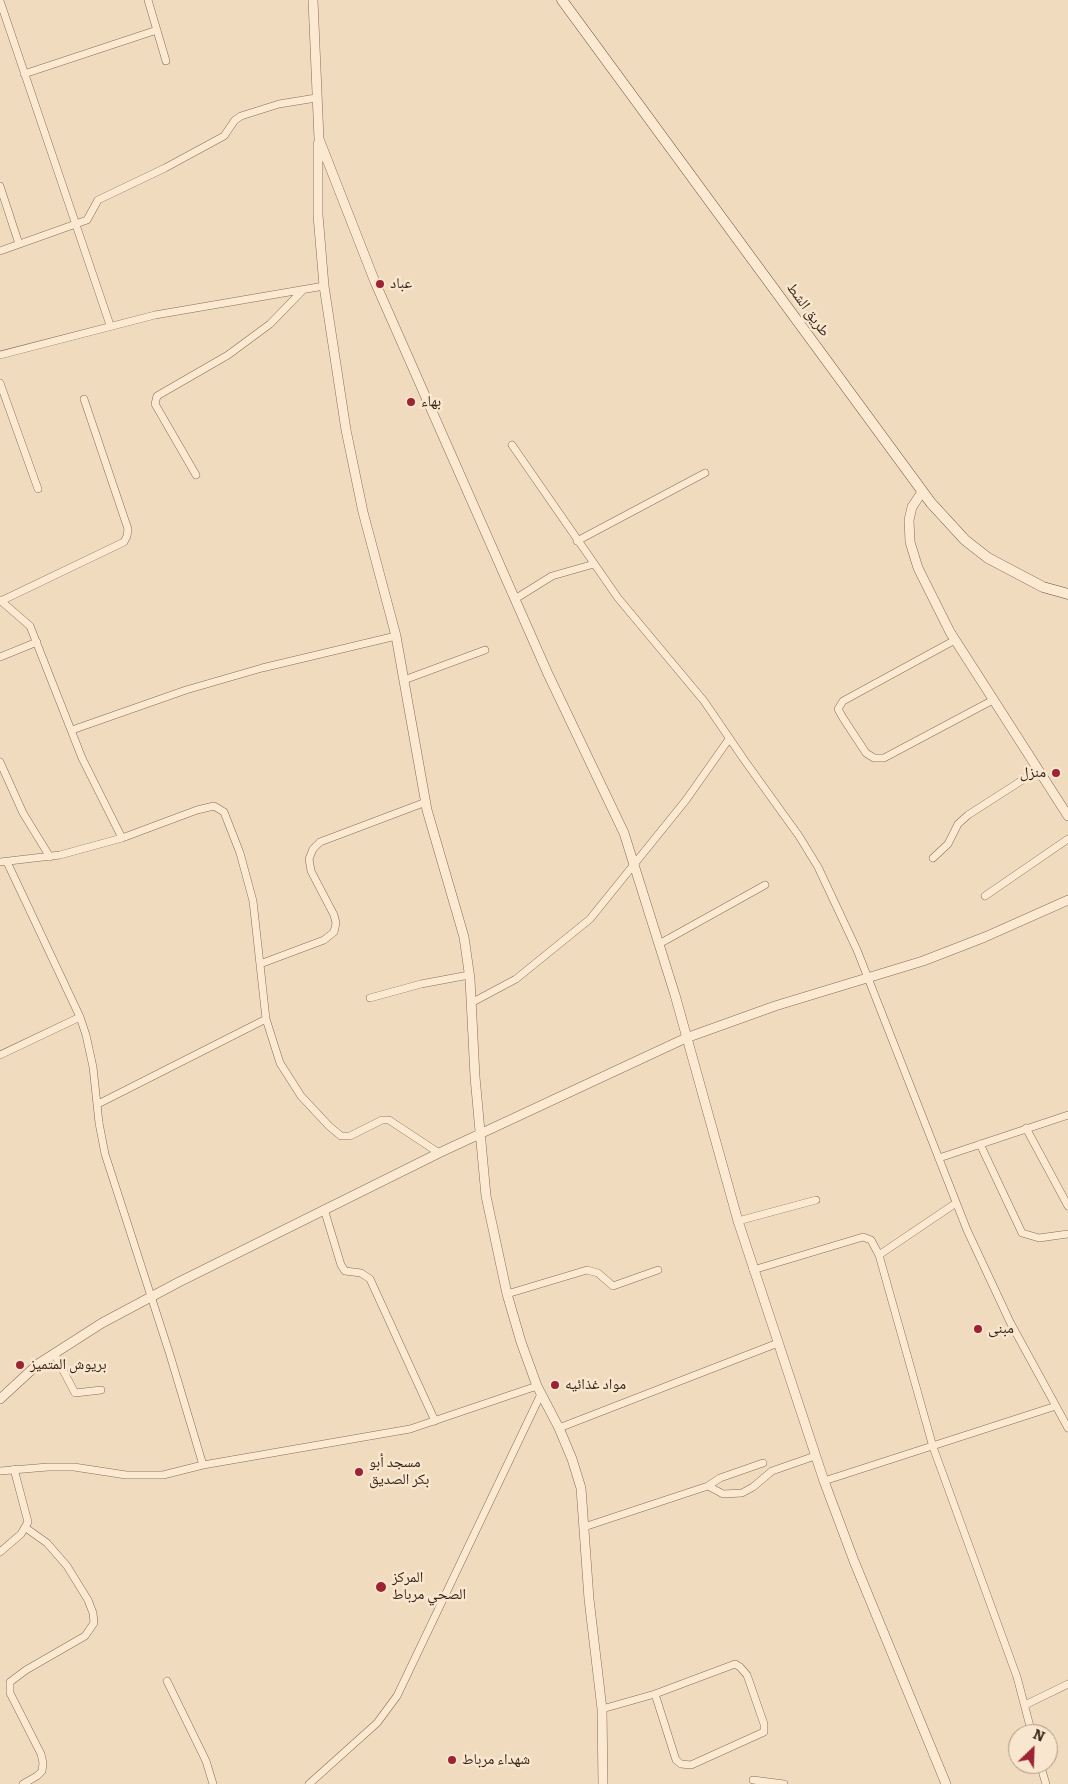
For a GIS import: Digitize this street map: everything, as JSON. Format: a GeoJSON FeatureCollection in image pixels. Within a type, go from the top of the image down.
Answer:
{"type":"FeatureCollection","features":[{"type":"Feature","properties":{"kind":"main road","name":"طريق الشط"},"geometry":{"type":"LineString","coordinates":[[562,0],[922,492],[965,540],[988,558],[1043,587],[1068,594]]}},
{"type":"Feature","properties":{"kind":"street"},"geometry":{"type":"LineString","coordinates":[[148,0],[166,61]]}},
{"type":"Feature","properties":{"kind":"street"},"geometry":{"type":"LineString","coordinates":[[313,0],[319,139],[318,215],[324,286],[334,358],[359,493],[396,636],[426,802],[439,856],[464,937],[469,975],[479,1135],[486,1196],[507,1294],[539,1390],[559,1428],[577,1474],[602,1710],[603,1784]]}},
{"type":"Feature","properties":{"kind":"street"},"geometry":{"type":"LineString","coordinates":[[0,1],[74,226],[110,325]]}},
{"type":"Feature","properties":{"kind":"street"},"geometry":{"type":"LineString","coordinates":[[24,74],[157,30]]}},
{"type":"Feature","properties":{"kind":"street"},"geometry":{"type":"LineString","coordinates":[[0,251],[87,220],[98,200],[165,168],[224,136],[240,116],[279,104],[316,98]]}},
{"type":"Feature","properties":{"kind":"street"},"geometry":{"type":"LineString","coordinates":[[319,139],[374,282],[548,674],[612,805],[634,862],[738,1221],[815,1456],[854,1562],[946,1784]]}},
{"type":"Feature","properties":{"kind":"street"},"geometry":{"type":"LineString","coordinates":[[0,186],[20,244]]}},
{"type":"Feature","properties":{"kind":"street"},"geometry":{"type":"LineString","coordinates":[[0,355],[110,325],[198,306],[324,286]]}},
{"type":"Feature","properties":{"kind":"street"},"geometry":{"type":"LineString","coordinates":[[196,475],[155,404],[157,396],[228,355],[270,324],[303,290]]}},
{"type":"Feature","properties":{"kind":"street"},"geometry":{"type":"LineString","coordinates":[[0,383],[38,489]]}},
{"type":"Feature","properties":{"kind":"street"},"geometry":{"type":"LineString","coordinates":[[84,399],[128,529],[127,536],[124,542],[0,600],[30,626],[102,801],[122,838]]}},
{"type":"Feature","properties":{"kind":"street"},"geometry":{"type":"LineString","coordinates":[[512,445],[635,620],[704,701],[729,739],[775,800],[818,867],[857,950],[894,1040],[956,1203],[1010,1322],[1068,1428]]}},
{"type":"Feature","properties":{"kind":"street"},"geometry":{"type":"LineString","coordinates":[[577,540],[705,473]]}},
{"type":"Feature","properties":{"kind":"street"},"geometry":{"type":"LineString","coordinates":[[922,492],[910,512],[910,542],[918,568],[955,640],[1068,816]]}},
{"type":"Feature","properties":{"kind":"street"},"geometry":{"type":"LineString","coordinates":[[515,599],[552,576],[594,564]]}},
{"type":"Feature","properties":{"kind":"street"},"geometry":{"type":"LineString","coordinates":[[72,730],[186,690],[254,670],[396,636]]}},
{"type":"Feature","properties":{"kind":"street"},"geometry":{"type":"LineString","coordinates":[[955,640],[843,701],[838,709],[843,718],[866,753],[874,758],[884,758],[992,700]]}},
{"type":"Feature","properties":{"kind":"street"},"geometry":{"type":"LineString","coordinates":[[0,657],[37,642]]}},
{"type":"Feature","properties":{"kind":"street"},"geometry":{"type":"LineString","coordinates":[[404,680],[486,650]]}},
{"type":"Feature","properties":{"kind":"street"},"geometry":{"type":"LineString","coordinates":[[471,1003],[516,978],[582,927],[598,910],[634,862],[686,800],[729,739]]}},
{"type":"Feature","properties":{"kind":"street"},"geometry":{"type":"LineString","coordinates":[[0,762],[22,813],[50,857]]}},
{"type":"Feature","properties":{"kind":"street"},"geometry":{"type":"LineString","coordinates":[[933,858],[948,844],[958,824],[968,815],[1038,770]]}},
{"type":"Feature","properties":{"kind":"street"},"geometry":{"type":"LineString","coordinates":[[260,964],[324,940],[334,932],[336,923],[334,915],[311,871],[309,859],[313,849],[320,842],[426,802]]}},
{"type":"Feature","properties":{"kind":"street"},"geometry":{"type":"LineString","coordinates":[[203,1465],[105,1154],[94,1067],[80,1017],[4,862],[50,857],[122,838],[197,810],[214,806],[224,812],[240,853],[253,901],[266,1019],[280,1063],[292,1085],[334,1131],[341,1136],[350,1136],[382,1120],[389,1120],[439,1153]]}},
{"type":"Feature","properties":{"kind":"street"},"geometry":{"type":"LineString","coordinates":[[985,896],[1068,839]]}},
{"type":"Feature","properties":{"kind":"street"},"geometry":{"type":"LineString","coordinates":[[659,944],[765,885]]}},
{"type":"Feature","properties":{"kind":"street"},"geometry":{"type":"LineString","coordinates":[[0,1399],[10,1388],[54,1353],[102,1323],[151,1296],[439,1153],[686,1038],[775,1006],[923,961],[985,937],[1068,900]]}},
{"type":"Feature","properties":{"kind":"street"},"geometry":{"type":"LineString","coordinates":[[370,998],[421,984],[469,975]]}},
{"type":"Feature","properties":{"kind":"street"},"geometry":{"type":"LineString","coordinates":[[0,1055],[80,1017]]}},
{"type":"Feature","properties":{"kind":"street"},"geometry":{"type":"LineString","coordinates":[[98,1104],[266,1019]]}},
{"type":"Feature","properties":{"kind":"street"},"geometry":{"type":"LineString","coordinates":[[939,1158],[1068,1115]]}},
{"type":"Feature","properties":{"kind":"street"},"geometry":{"type":"LineString","coordinates":[[1026,1128],[1068,1206]]}},
{"type":"Feature","properties":{"kind":"street"},"geometry":{"type":"LineString","coordinates":[[980,1144],[1022,1233],[1039,1238],[1068,1234]]}},
{"type":"Feature","properties":{"kind":"street"},"geometry":{"type":"LineString","coordinates":[[738,1221],[816,1200]]}},
{"type":"Feature","properties":{"kind":"street"},"geometry":{"type":"LineString","coordinates":[[879,1255],[956,1203]]}},
{"type":"Feature","properties":{"kind":"street"},"geometry":{"type":"LineString","coordinates":[[324,1209],[341,1265],[345,1271],[361,1273],[370,1279],[435,1421]]}},
{"type":"Feature","properties":{"kind":"street"},"geometry":{"type":"LineString","coordinates":[[753,1270],[863,1238],[871,1240],[879,1255],[933,1447],[1010,1657],[1030,1724]]}},
{"type":"Feature","properties":{"kind":"street"},"geometry":{"type":"LineString","coordinates":[[507,1294],[587,1270],[598,1273],[613,1286],[658,1270]]}},
{"type":"Feature","properties":{"kind":"street"},"geometry":{"type":"LineString","coordinates":[[559,1428],[778,1343]]}},
{"type":"Feature","properties":{"kind":"street"},"geometry":{"type":"LineString","coordinates":[[54,1353],[75,1393],[101,1390]]}},
{"type":"Feature","properties":{"kind":"street"},"geometry":{"type":"LineString","coordinates":[[0,1471],[74,1467],[126,1475],[162,1475],[203,1465],[410,1429],[539,1390]]}},
{"type":"Feature","properties":{"kind":"street"},"geometry":{"type":"LineString","coordinates":[[309,1784],[378,1723],[397,1696],[539,1390]]}},
{"type":"Feature","properties":{"kind":"street"},"geometry":{"type":"LineString","coordinates":[[824,1481],[1056,1406]]}},
{"type":"Feature","properties":{"kind":"street"},"geometry":{"type":"LineString","coordinates":[[708,1486],[723,1494],[742,1493],[753,1488],[772,1471],[815,1456]]}},
{"type":"Feature","properties":{"kind":"street"},"geometry":{"type":"LineString","coordinates":[[584,1527],[708,1486],[720,1478],[763,1463]]}},
{"type":"Feature","properties":{"kind":"street"},"geometry":{"type":"LineString","coordinates":[[0,1552],[26,1528],[27,1515],[14,1470]]}},
{"type":"Feature","properties":{"kind":"street"},"geometry":{"type":"LineString","coordinates":[[23,1784],[42,1771],[44,1763],[10,1693],[10,1682],[26,1670],[85,1636],[94,1623],[88,1600],[67,1566],[47,1543],[26,1528]]}},
{"type":"Feature","properties":{"kind":"street"},"geometry":{"type":"LineString","coordinates":[[602,1710],[655,1694],[735,1664],[740,1666],[747,1675],[764,1724],[764,1732],[690,1765],[681,1764],[676,1760],[655,1694]]}},
{"type":"Feature","properties":{"kind":"street"},"geometry":{"type":"LineString","coordinates":[[166,1681],[206,1761],[213,1784]]}},
{"type":"Feature","properties":{"kind":"street"},"geometry":{"type":"LineString","coordinates":[[1025,1705],[1068,1684]]}},
{"type":"Feature","properties":{"kind":"street"},"geometry":{"type":"LineString","coordinates":[[753,1780],[784,1784]]}},
{"type":"Feature","properties":{"kind":"place","name":"عباد"},"geometry":{"type":"Point","coordinates":[380,284]}},
{"type":"Feature","properties":{"kind":"place","name":"بهاء"},"geometry":{"type":"Point","coordinates":[411,402]}},
{"type":"Feature","properties":{"kind":"place","name":"منزل"},"geometry":{"type":"Point","coordinates":[1056,773]}},
{"type":"Feature","properties":{"kind":"place","name":"مبنى"},"geometry":{"type":"Point","coordinates":[978,1329]}},
{"type":"Feature","properties":{"kind":"place","name":"بريوش المتميز"},"geometry":{"type":"Point","coordinates":[20,1365]}},
{"type":"Feature","properties":{"kind":"place","name":"مواد غذائيه"},"geometry":{"type":"Point","coordinates":[555,1385]}},
{"type":"Feature","properties":{"kind":"place","name":"مسجد أبو بكر الصديق"},"geometry":{"type":"Point","coordinates":[359,1472]}},
{"type":"Feature","properties":{"kind":"place","name":"المركز الصحي مرباط"},"geometry":{"type":"Point","coordinates":[381,1587]}},
{"type":"Feature","properties":{"kind":"place","name":"شهداء مرباط"},"geometry":{"type":"Point","coordinates":[452,1760]}}]}
